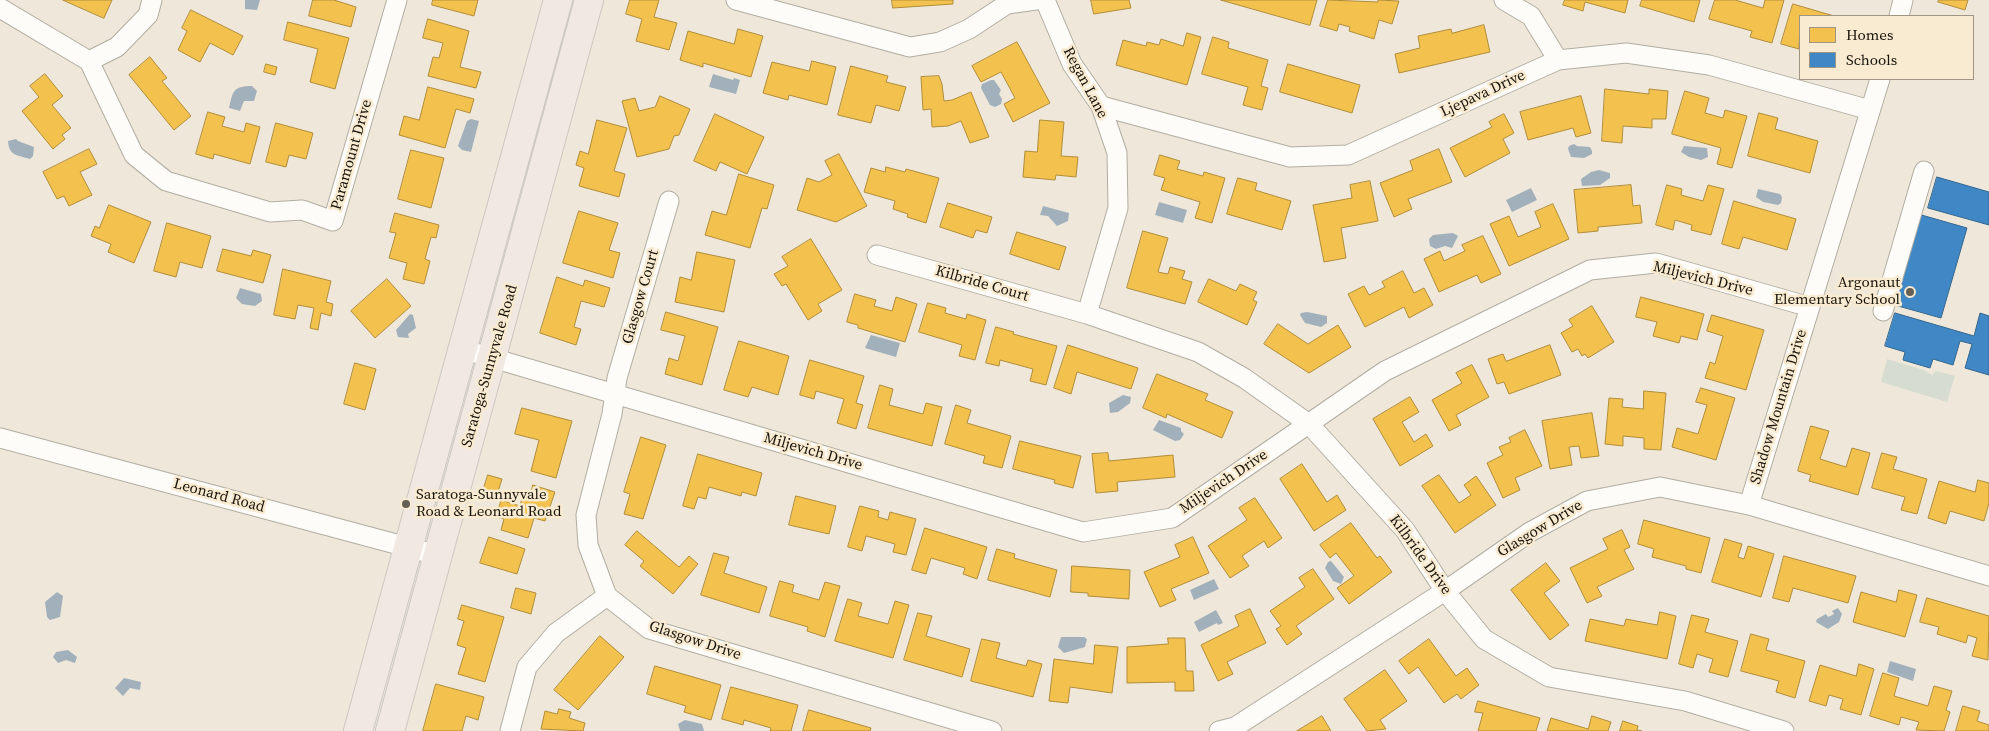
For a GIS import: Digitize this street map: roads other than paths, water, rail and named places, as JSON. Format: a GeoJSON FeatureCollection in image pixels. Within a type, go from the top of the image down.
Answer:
{"type":"FeatureCollection","features":[{"type":"Feature","properties":{"kind":"main road","name":"Saratoga-Sunnyvale Road"},"geometry":{"type":"LineString","coordinates":[[358,731],[407,546],[558,0]]}},
{"type":"Feature","properties":{"kind":"main road","name":"Saratoga-Sunnyvale Road"},"geometry":{"type":"LineString","coordinates":[[390,731],[590,0]]}},
{"type":"Feature","properties":{"kind":"street"},"geometry":{"type":"LineString","coordinates":[[0,8],[89,61],[117,47],[148,15],[152,0]]}},
{"type":"Feature","properties":{"kind":"street","name":"Paramount Drive"},"geometry":{"type":"LineString","coordinates":[[89,61],[134,155],[166,181],[270,212],[302,210],[333,221],[397,0]]}},
{"type":"Feature","properties":{"kind":"street"},"geometry":{"type":"LineString","coordinates":[[736,0],[910,47],[940,42],[962,32],[1007,4],[1036,0]]}},
{"type":"Feature","properties":{"kind":"street","name":"Regan Lane"},"geometry":{"type":"LineString","coordinates":[[1045,0],[1072,64],[1100,106],[1117,153],[1118,208],[1087,314]]}},
{"type":"Feature","properties":{"kind":"street"},"geometry":{"type":"LineString","coordinates":[[1504,0],[1531,16],[1558,60]]}},
{"type":"Feature","properties":{"kind":"street"},"geometry":{"type":"LineString","coordinates":[[1898,15],[1904,0]]}},
{"type":"Feature","properties":{"kind":"street","name":"Ljepava Drive"},"geometry":{"type":"LineString","coordinates":[[1100,106],[1290,157],[1348,155],[1558,60],[1626,53],[1709,65],[1870,110]]}},
{"type":"Feature","properties":{"kind":"street","name":"Shadow Mountain Drive"},"geometry":{"type":"LineString","coordinates":[[1749,505],[1880,80]]}},
{"type":"Feature","properties":{"kind":"street"},"geometry":{"type":"LineString","coordinates":[[1883,311],[1924,170]]}},
{"type":"Feature","properties":{"kind":"street","name":"Glasgow Court"},"geometry":{"type":"LineString","coordinates":[[614,393],[669,201]]}},
{"type":"Feature","properties":{"kind":"street","name":"Kilbride Court"},"geometry":{"type":"LineString","coordinates":[[877,255],[1087,314]]}},
{"type":"Feature","properties":{"kind":"street","name":"Miljevich Drive"},"geometry":{"type":"LineString","coordinates":[[462,348],[1083,532],[1172,518],[1386,371],[1590,270],[1656,263],[1810,307]]}},
{"type":"Feature","properties":{"kind":"street","name":"Kilbride Drive"},"geometry":{"type":"LineString","coordinates":[[1087,314],[1198,352],[1244,378],[1309,424],[1405,530],[1445,590],[1484,639],[1549,677],[1684,701],[1784,731]]}},
{"type":"Feature","properties":{"kind":"street"},"geometry":{"type":"LineString","coordinates":[[510,731],[527,667],[556,633],[607,596],[588,545],[586,514],[612,414],[614,393]]}},
{"type":"Feature","properties":{"kind":"street","name":"Leonard Road"},"geometry":{"type":"LineString","coordinates":[[0,438],[437,555]]}},
{"type":"Feature","properties":{"kind":"street","name":"Glasgow Drive"},"geometry":{"type":"LineString","coordinates":[[1231,730],[1530,532],[1587,501],[1660,487],[1749,505],[1989,576]]}},
{"type":"Feature","properties":{"kind":"street","name":"Glasgow Drive"},"geometry":{"type":"LineString","coordinates":[[607,596],[650,629],[992,731]]}},
{"type":"Feature","properties":{"kind":"place","name":"Argonaut Elementary School"},"geometry":{"type":"Point","coordinates":[1910,292]}},
{"type":"Feature","properties":{"kind":"place","name":"Saratoga-Sunnyvale Road & Leonard Road"},"geometry":{"type":"Point","coordinates":[406,504]}}]}
